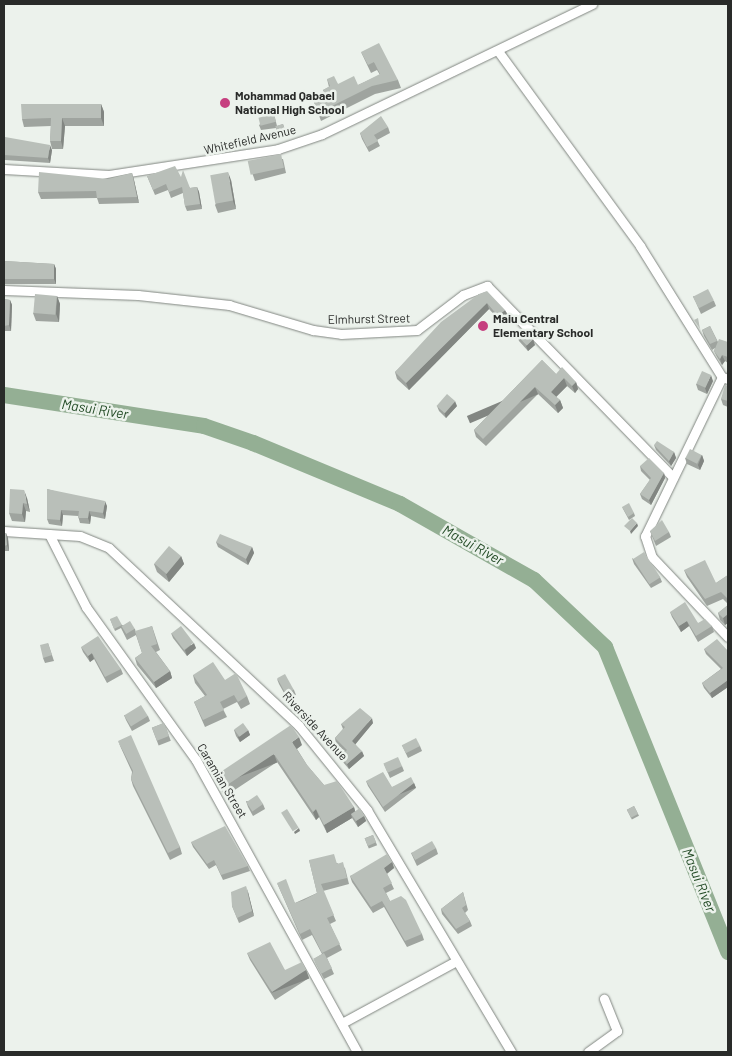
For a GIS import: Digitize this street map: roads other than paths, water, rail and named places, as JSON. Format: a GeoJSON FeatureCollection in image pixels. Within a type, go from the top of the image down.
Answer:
{"type":"FeatureCollection","features":[{"type":"Feature","properties":{"kind":"street","name":"Whitefield Avenue"},"geometry":{"type":"LineString","coordinates":[[4,170],[109,175],[278,150],[322,134],[498,51],[592,4]]}},
{"type":"Feature","properties":{"kind":"street"},"geometry":{"type":"LineString","coordinates":[[498,51],[640,246],[725,378],[649,521],[645,545],[728,637]]}},
{"type":"Feature","properties":{"kind":"street","name":"Elmhurst Street"},"geometry":{"type":"LineString","coordinates":[[4,290],[138,295],[229,305],[336,334],[417,330],[463,295],[487,286],[673,477]]}},
{"type":"Feature","properties":{"kind":"street","name":"Riverside Avenue"},"geometry":{"type":"LineString","coordinates":[[4,531],[80,536],[109,548],[299,726],[367,810],[511,1052]]}},
{"type":"Feature","properties":{"kind":"street","name":"Caramian Street"},"geometry":{"type":"LineString","coordinates":[[48,534],[86,607],[196,760],[357,1052]]}},
{"type":"Feature","properties":{"kind":"street"},"geometry":{"type":"LineString","coordinates":[[342,1023],[456,961]]}},
{"type":"Feature","properties":{"kind":"street"},"geometry":{"type":"LineString","coordinates":[[588,1052],[617,1032],[604,998]]}},
{"type":"Feature","properties":{"kind":"waterway","name":"Masui River"},"geometry":{"type":"LineString","coordinates":[[4,395],[204,426],[253,443],[400,504],[534,580],[605,647],[728,952]]}},
{"type":"Feature","properties":{"kind":"place","name":"Mohammad Qabael National High School"},"geometry":{"type":"Point","coordinates":[225,103]}},
{"type":"Feature","properties":{"kind":"place","name":"Maiu Central Elementary School"},"geometry":{"type":"Point","coordinates":[483,326]}}]}
